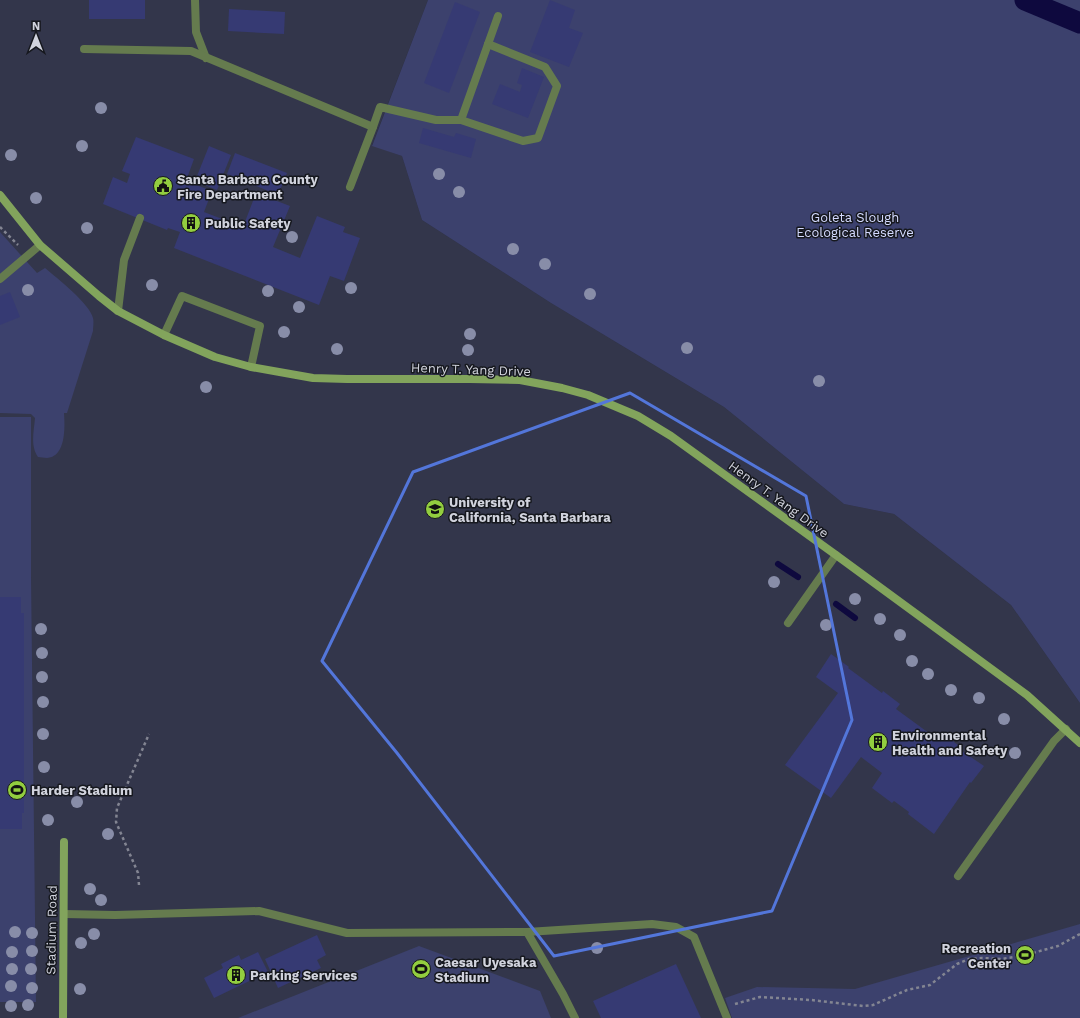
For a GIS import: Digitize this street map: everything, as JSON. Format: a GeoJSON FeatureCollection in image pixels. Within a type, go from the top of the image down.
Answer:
{"type":"FeatureCollection","features":[{"type":"Feature","properties":{"kind":"street","name":"Henry T. Yang Drive"},"geometry":{"type":"LineString","coordinates":[[0,195],[40,245],[118,311],[164,335],[215,357],[251,367],[313,378],[347,380],[520,380],[562,388],[588,395],[638,416],[671,436],[1027,695],[1080,743]]}},
{"type":"Feature","properties":{"kind":"street","name":"Stadium Road"},"geometry":{"type":"LineString","coordinates":[[63,1018],[64,842]]}},
{"type":"Feature","properties":{"kind":"lane"},"geometry":{"type":"LineString","coordinates":[[195,0],[196,32],[206,58]]}},
{"type":"Feature","properties":{"kind":"lane"},"geometry":{"type":"LineString","coordinates":[[461,120],[498,16]]}},
{"type":"Feature","properties":{"kind":"lane"},"geometry":{"type":"LineString","coordinates":[[350,187],[380,107],[436,120],[461,120],[524,141],[538,138],[557,86],[546,67],[488,44]]}},
{"type":"Feature","properties":{"kind":"lane"},"geometry":{"type":"LineString","coordinates":[[84,48],[191,51],[373,127]]}},
{"type":"Feature","properties":{"kind":"lane"},"geometry":{"type":"LineString","coordinates":[[118,311],[124,260],[140,218]]}},
{"type":"Feature","properties":{"kind":"lane"},"geometry":{"type":"LineString","coordinates":[[0,279],[40,245]]}},
{"type":"Feature","properties":{"kind":"lane"},"geometry":{"type":"LineString","coordinates":[[164,335],[182,296],[260,326],[251,367]]}},
{"type":"Feature","properties":{"kind":"lane"},"geometry":{"type":"LineString","coordinates":[[788,623],[836,555]]}},
{"type":"Feature","properties":{"kind":"lane"},"geometry":{"type":"LineString","coordinates":[[958,876],[1054,741],[1066,729]]}},
{"type":"Feature","properties":{"kind":"lane"},"geometry":{"type":"LineString","coordinates":[[64,914],[122,915],[259,911],[347,932],[527,932],[652,924],[676,927],[694,936],[727,1018]]}},
{"type":"Feature","properties":{"kind":"lane"},"geometry":{"type":"LineString","coordinates":[[527,932],[563,994],[575,1018]]}},
{"type":"Feature","properties":{"kind":"path"},"geometry":{"type":"LineString","coordinates":[[0,226],[28,255]]}},
{"type":"Feature","properties":{"kind":"path"},"geometry":{"type":"LineString","coordinates":[[139,885],[138,873],[116,822],[117,808],[149,734]]}},
{"type":"Feature","properties":{"kind":"path"},"geometry":{"type":"LineString","coordinates":[[723,1008],[751,998],[760,997],[811,1000],[863,1006],[873,1005],[907,990],[930,985],[957,964],[969,959],[1001,959],[1022,956],[1058,946],[1080,934]]}},
{"type":"Feature","properties":{"kind":"highlighted area"},"geometry":{"type":"Polygon","coordinates":[[[630,393],[806,496],[852,720],[772,911],[554,956],[397,753],[322,661],[413,472],[630,393]]]}},
{"type":"Feature","properties":{"kind":"shaded area","name":"University of California, Santa Barbara"},"geometry":{"type":"Polygon","coordinates":[[[0,0],[428,0],[372,145],[402,156],[422,220],[551,303],[724,407],[844,504],[894,514],[1011,605],[1080,703],[1080,1018],[0,1018],[0,0]]]}},
{"type":"Feature","properties":{"kind":"green space","name":"Goleta Slough Ecological Reserve"},"geometry":{"type":"Polygon","coordinates":[[[428,0],[1080,0],[1080,703],[1011,605],[894,514],[844,504],[724,407],[551,303],[422,220],[402,156],[372,146],[428,0]]]}},
{"type":"Feature","properties":{"kind":"green space"},"geometry":{"type":"Polygon","coordinates":[[[0,232],[37,273],[45,268],[80,299],[91,312],[93,318],[93,331],[67,413],[64,413],[64,433],[61,447],[58,453],[47,458],[38,457],[34,448],[33,438],[35,418],[31,414],[0,413],[0,232]]]}},
{"type":"Feature","properties":{"kind":"green space","name":"Harder Stadium"},"geometry":{"type":"Polygon","coordinates":[[[0,417],[31,417],[31,577],[36,1002],[0,1002],[0,417]]]}},
{"type":"Feature","properties":{"kind":"green space","name":"Recreation Center"},"geometry":{"type":"Polygon","coordinates":[[[1080,924],[1080,1018],[732,1018],[725,998],[757,987],[855,989],[1080,924]]]}},
{"type":"Feature","properties":{"kind":"green space","name":"Caesar Uyesaka Stadium"},"geometry":{"type":"Polygon","coordinates":[[[419,946],[540,991],[551,1018],[238,1018],[419,946]]]}},
{"type":"Feature","properties":{"kind":"building"},"geometry":{"type":"Polygon","coordinates":[[[89,0],[145,0],[145,19],[89,19],[89,0]]]}},
{"type":"Feature","properties":{"kind":"building"},"geometry":{"type":"Polygon","coordinates":[[[550,0],[575,10],[569,28],[583,33],[569,67],[530,52],[550,0]]]}},
{"type":"Feature","properties":{"kind":"building"},"geometry":{"type":"Polygon","coordinates":[[[455,2],[480,12],[449,93],[424,83],[455,2]]]}},
{"type":"Feature","properties":{"kind":"building"},"geometry":{"type":"Polygon","coordinates":[[[229,9],[285,12],[284,34],[228,31],[229,9]]]}},
{"type":"Feature","properties":{"kind":"building"},"geometry":{"type":"Polygon","coordinates":[[[522,68],[544,77],[528,118],[492,104],[500,84],[520,92],[522,85],[517,83],[522,68]]]}},
{"type":"Feature","properties":{"kind":"building"},"geometry":{"type":"Polygon","coordinates":[[[423,128],[454,137],[456,133],[476,139],[471,158],[419,143],[423,128]]]}},
{"type":"Feature","properties":{"kind":"building","name":"Public Safety"},"geometry":{"type":"Polygon","coordinates":[[[136,137],[194,159],[186,181],[212,191],[204,212],[243,227],[256,193],[290,206],[273,247],[300,258],[317,216],[345,227],[343,232],[360,238],[344,281],[330,276],[319,305],[174,248],[180,232],[168,228],[167,230],[103,204],[113,177],[127,183],[130,174],[122,171],[136,137]]]}},
{"type":"Feature","properties":{"kind":"building"},"geometry":{"type":"Polygon","coordinates":[[[209,146],[231,155],[217,190],[195,181],[209,146]]]}},
{"type":"Feature","properties":{"kind":"building"},"geometry":{"type":"Polygon","coordinates":[[[235,153],[287,173],[278,195],[227,174],[235,153]]]}},
{"type":"Feature","properties":{"kind":"building"},"geometry":{"type":"Polygon","coordinates":[[[10,292],[20,317],[0,325],[0,296],[10,292]]]}},
{"type":"Feature","properties":{"kind":"building"},"geometry":{"type":"Polygon","coordinates":[[[0,597],[21,597],[21,613],[24,613],[24,813],[22,813],[22,829],[0,829],[0,597]]]}},
{"type":"Feature","properties":{"kind":"building","name":"Environmental Health and Safety"},"geometry":{"type":"Polygon","coordinates":[[[831,654],[882,693],[883,691],[900,704],[896,709],[937,739],[942,733],[958,745],[956,747],[984,766],[971,783],[970,782],[934,834],[908,814],[909,812],[894,801],[892,803],[872,788],[882,773],[861,757],[831,798],[785,765],[838,693],[816,677],[831,654]]]}},
{"type":"Feature","properties":{"kind":"building"},"geometry":{"type":"Polygon","coordinates":[[[317,935],[326,955],[317,960],[321,968],[278,988],[265,959],[317,935]]]}},
{"type":"Feature","properties":{"kind":"building","name":"Parking Services"},"geometry":{"type":"Polygon","coordinates":[[[258,952],[268,972],[214,998],[204,978],[223,968],[221,964],[239,955],[241,960],[258,952]]]}},
{"type":"Feature","properties":{"kind":"building"},"geometry":{"type":"Polygon","coordinates":[[[676,964],[701,1018],[601,1018],[593,1001],[676,964]]]}},
{"type":"Feature","properties":{"kind":"waterway"},"geometry":{"type":"LineString","coordinates":[[1025,0],[1080,23]]}},
{"type":"Feature","properties":{"kind":"waterway"},"geometry":{"type":"LineString","coordinates":[[778,564],[798,577]]}},
{"type":"Feature","properties":{"kind":"waterway"},"geometry":{"type":"LineString","coordinates":[[836,604],[855,618]]}},
{"type":"Feature","properties":{"kind":"place","name":"Santa Barbara County Fire Department"},"geometry":{"type":"Point","coordinates":[163,186]}},
{"type":"Feature","properties":{"kind":"place","name":"Public Safety"},"geometry":{"type":"Point","coordinates":[191,223]}},
{"type":"Feature","properties":{"kind":"place","name":"University of California, Santa Barbara"},"geometry":{"type":"Point","coordinates":[435,509]}},
{"type":"Feature","properties":{"kind":"place","name":"Environmental Health and Safety"},"geometry":{"type":"Point","coordinates":[878,742]}},
{"type":"Feature","properties":{"kind":"place","name":"Harder Stadium"},"geometry":{"type":"Point","coordinates":[17,790]}},
{"type":"Feature","properties":{"kind":"place","name":"Recreation Center"},"geometry":{"type":"Point","coordinates":[1025,955]}},
{"type":"Feature","properties":{"kind":"place","name":"Caesar Uyesaka Stadium"},"geometry":{"type":"Point","coordinates":[421,969]}},
{"type":"Feature","properties":{"kind":"place","name":"Parking Services"},"geometry":{"type":"Point","coordinates":[236,975]}}]}
